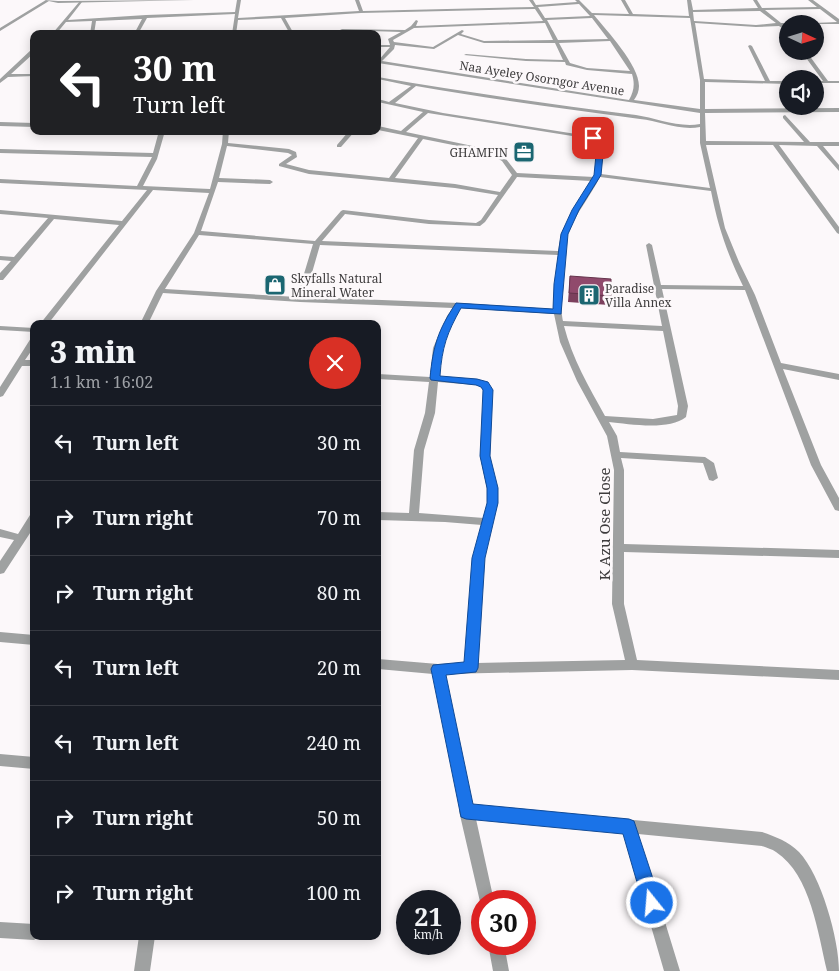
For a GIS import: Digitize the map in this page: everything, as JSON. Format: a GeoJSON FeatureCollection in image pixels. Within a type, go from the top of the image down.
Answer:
{"type":"FeatureCollection","features":[{"type":"Feature","properties":{"kind":"street"},"geometry":{"type":"LineString","coordinates":[[0,30],[46,0],[80,2],[192,0]]}},
{"type":"Feature","properties":{"kind":"street"},"geometry":{"type":"LineString","coordinates":[[235,30],[239,0]]}},
{"type":"Feature","properties":{"kind":"street"},"geometry":{"type":"LineString","coordinates":[[357,0],[361,12]]}},
{"type":"Feature","properties":{"kind":"street"},"geometry":{"type":"LineString","coordinates":[[531,0],[545,20],[565,61],[571,66],[634,73]]}},
{"type":"Feature","properties":{"kind":"street"},"geometry":{"type":"LineString","coordinates":[[623,0],[632,15]]}},
{"type":"Feature","properties":{"kind":"street"},"geometry":{"type":"LineString","coordinates":[[690,0],[702,80],[704,143],[722,228],[816,465],[839,507]]}},
{"type":"Feature","properties":{"kind":"street"},"geometry":{"type":"LineString","coordinates":[[755,0],[779,24]]}},
{"type":"Feature","properties":{"kind":"street"},"geometry":{"type":"LineString","coordinates":[[810,0],[838,20]]}},
{"type":"Feature","properties":{"kind":"street"},"geometry":{"type":"LineString","coordinates":[[58,30],[80,2]]}},
{"type":"Feature","properties":{"kind":"street"},"geometry":{"type":"LineString","coordinates":[[236,19],[361,12],[418,12],[536,7],[579,2],[612,40],[634,73],[636,91],[631,101]]}},
{"type":"Feature","properties":{"kind":"street"},"geometry":{"type":"LineString","coordinates":[[457,5],[460,10]]}},
{"type":"Feature","properties":{"kind":"street"},"geometry":{"type":"LineString","coordinates":[[692,17],[762,9],[820,8]]}},
{"type":"Feature","properties":{"kind":"street"},"geometry":{"type":"LineString","coordinates":[[413,27],[418,18],[418,12]]}},
{"type":"Feature","properties":{"kind":"street"},"geometry":{"type":"LineString","coordinates":[[66,21],[237,13]]}},
{"type":"Feature","properties":{"kind":"street"},"geometry":{"type":"LineString","coordinates":[[331,14],[335,20]]}},
{"type":"Feature","properties":{"kind":"street"},"geometry":{"type":"LineString","coordinates":[[393,44],[391,39],[413,27],[545,20],[592,15],[692,17],[756,26],[779,25]]}},
{"type":"Feature","properties":{"kind":"street"},"geometry":{"type":"LineString","coordinates":[[138,30],[146,16]]}},
{"type":"Feature","properties":{"kind":"street"},"geometry":{"type":"LineString","coordinates":[[282,16],[290,30]]}},
{"type":"Feature","properties":{"kind":"street"},"geometry":{"type":"LineString","coordinates":[[93,30],[94,19]]}},
{"type":"Feature","properties":{"kind":"street"},"geometry":{"type":"LineString","coordinates":[[824,21],[838,20]]}},
{"type":"Feature","properties":{"kind":"street"},"geometry":{"type":"LineString","coordinates":[[381,46],[393,44],[434,48],[458,34],[469,24]]}},
{"type":"Feature","properties":{"kind":"street"},"geometry":{"type":"LineString","coordinates":[[381,31],[405,31]]}},
{"type":"Feature","properties":{"kind":"street"},"geometry":{"type":"LineString","coordinates":[[458,34],[490,42],[612,40]]}},
{"type":"Feature","properties":{"kind":"street"},"geometry":{"type":"LineString","coordinates":[[381,58],[393,44]]}},
{"type":"Feature","properties":{"kind":"street"},"geometry":{"type":"LineString","coordinates":[[750,46],[769,83]]}},
{"type":"Feature","properties":{"kind":"street"},"geometry":{"type":"LineString","coordinates":[[466,55],[540,61],[565,61]]}},
{"type":"Feature","properties":{"kind":"street"},"geometry":{"type":"LineString","coordinates":[[0,82],[30,58]]}},
{"type":"Feature","properties":{"kind":"street"},"geometry":{"type":"LineString","coordinates":[[811,60],[826,81],[839,82]]}},
{"type":"Feature","properties":{"kind":"street","name":"Naa Ayeley Osorngor Avenue"},"geometry":{"type":"LineString","coordinates":[[381,63],[466,79],[703,112],[836,110]]}},
{"type":"Feature","properties":{"kind":"street"},"geometry":{"type":"LineString","coordinates":[[8,76],[30,75]]}},
{"type":"Feature","properties":{"kind":"street"},"geometry":{"type":"LineString","coordinates":[[381,79],[556,108],[668,121],[688,127],[703,124]]}},
{"type":"Feature","properties":{"kind":"street"},"geometry":{"type":"LineString","coordinates":[[702,80],[779,83]]}},
{"type":"Feature","properties":{"kind":"street"},"geometry":{"type":"LineString","coordinates":[[390,104],[415,85]]}},
{"type":"Feature","properties":{"kind":"street"},"geometry":{"type":"LineString","coordinates":[[453,91],[459,85]]}},
{"type":"Feature","properties":{"kind":"street"},"geometry":{"type":"LineString","coordinates":[[381,102],[428,112]]}},
{"type":"Feature","properties":{"kind":"street"},"geometry":{"type":"LineString","coordinates":[[836,110],[839,115]]}},
{"type":"Feature","properties":{"kind":"street"},"geometry":{"type":"LineString","coordinates":[[402,133],[428,112]]}},
{"type":"Feature","properties":{"kind":"street","name":"K Azu Ose Close"},"geometry":{"type":"LineString","coordinates":[[428,112],[593,138],[600,145],[597,177],[569,222],[564,234],[557,312],[558,323],[580,381],[604,419],[612,436],[617,455],[619,470],[620,548],[618,604],[632,665]]}},
{"type":"Feature","properties":{"kind":"street"},"geometry":{"type":"LineString","coordinates":[[785,117],[810,144]]}},
{"type":"Feature","properties":{"kind":"street"},"geometry":{"type":"LineString","coordinates":[[0,124],[30,125]]}},
{"type":"Feature","properties":{"kind":"street"},"geometry":{"type":"LineString","coordinates":[[381,129],[473,147],[495,154],[504,160],[515,175]]}},
{"type":"Feature","properties":{"kind":"street"},"geometry":{"type":"LineString","coordinates":[[139,188],[155,155],[161,135]]}},
{"type":"Feature","properties":{"kind":"street"},"geometry":{"type":"LineString","coordinates":[[146,320],[160,291],[196,233],[213,191],[226,135]]}},
{"type":"Feature","properties":{"kind":"street"},"geometry":{"type":"LineString","coordinates":[[339,146],[349,135]]}},
{"type":"Feature","properties":{"kind":"street"},"geometry":{"type":"LineString","coordinates":[[390,181],[420,137]]}},
{"type":"Feature","properties":{"kind":"street"},"geometry":{"type":"LineString","coordinates":[[704,143],[839,144]]}},
{"type":"Feature","properties":{"kind":"street"},"geometry":{"type":"LineString","coordinates":[[225,144],[292,152],[295,156],[281,165],[285,167],[390,181],[455,186],[500,194]]}},
{"type":"Feature","properties":{"kind":"street"},"geometry":{"type":"LineString","coordinates":[[776,145],[836,223],[839,232]]}},
{"type":"Feature","properties":{"kind":"street"},"geometry":{"type":"LineString","coordinates":[[819,145],[839,169]]}},
{"type":"Feature","properties":{"kind":"street"},"geometry":{"type":"LineString","coordinates":[[0,151],[155,155]]}},
{"type":"Feature","properties":{"kind":"street"},"geometry":{"type":"LineString","coordinates":[[515,175],[597,177],[714,190]]}},
{"type":"Feature","properties":{"kind":"street"},"geometry":{"type":"LineString","coordinates":[[300,300],[317,243],[339,216],[345,212],[429,222],[478,224],[483,221],[515,175]]}},
{"type":"Feature","properties":{"kind":"street"},"geometry":{"type":"LineString","coordinates":[[216,180],[270,182]]}},
{"type":"Feature","properties":{"kind":"street"},"geometry":{"type":"LineString","coordinates":[[0,181],[213,191]]}},
{"type":"Feature","properties":{"kind":"street"},"geometry":{"type":"LineString","coordinates":[[47,320],[151,189]]}},
{"type":"Feature","properties":{"kind":"street"},"geometry":{"type":"LineString","coordinates":[[0,212],[124,223]]}},
{"type":"Feature","properties":{"kind":"street"},"geometry":{"type":"LineString","coordinates":[[0,278],[53,216]]}},
{"type":"Feature","properties":{"kind":"street"},"geometry":{"type":"LineString","coordinates":[[196,233],[317,243],[561,253]]}},
{"type":"Feature","properties":{"kind":"street"},"geometry":{"type":"LineString","coordinates":[[604,419],[648,422],[672,421],[681,417],[683,406],[649,245]]}},
{"type":"Feature","properties":{"kind":"street"},"geometry":{"type":"LineString","coordinates":[[0,258],[16,259]]}},
{"type":"Feature","properties":{"kind":"street"},"geometry":{"type":"LineString","coordinates":[[658,288],[747,288]]}},
{"type":"Feature","properties":{"kind":"street"},"geometry":{"type":"LineString","coordinates":[[160,291],[300,300],[459,305],[557,312]]}},
{"type":"Feature","properties":{"kind":"street"},"geometry":{"type":"LineString","coordinates":[[414,517],[419,450],[430,413],[438,348],[446,326],[459,305]]}},
{"type":"Feature","properties":{"kind":"street"},"geometry":{"type":"LineString","coordinates":[[558,323],[667,329]]}},
{"type":"Feature","properties":{"kind":"street"},"geometry":{"type":"LineString","coordinates":[[0,328],[30,330]]}},
{"type":"Feature","properties":{"kind":"street"},"geometry":{"type":"LineString","coordinates":[[0,394],[30,347]]}},
{"type":"Feature","properties":{"kind":"street"},"geometry":{"type":"LineString","coordinates":[[20,363],[30,363]]}},
{"type":"Feature","properties":{"kind":"street"},"geometry":{"type":"LineString","coordinates":[[777,365],[839,377]]}},
{"type":"Feature","properties":{"kind":"street"},"geometry":{"type":"LineString","coordinates":[[381,376],[477,382],[485,384],[488,390],[485,456],[492,488],[492,503],[489,522],[478,558],[471,668]]}},
{"type":"Feature","properties":{"kind":"street"},"geometry":{"type":"LineString","coordinates":[[617,455],[702,460],[709,464],[713,478]]}},
{"type":"Feature","properties":{"kind":"street"},"geometry":{"type":"LineString","coordinates":[[381,516],[489,522]]}},
{"type":"Feature","properties":{"kind":"street"},"geometry":{"type":"LineString","coordinates":[[0,570],[30,524]]}},
{"type":"Feature","properties":{"kind":"street"},"geometry":{"type":"LineString","coordinates":[[0,533],[20,538]]}},
{"type":"Feature","properties":{"kind":"street"},"geometry":{"type":"LineString","coordinates":[[620,548],[839,554]]}},
{"type":"Feature","properties":{"kind":"street"},"geometry":{"type":"LineString","coordinates":[[0,637],[30,640]]}},
{"type":"Feature","properties":{"kind":"street"},"geometry":{"type":"LineString","coordinates":[[381,664],[438,669],[632,665],[839,675]]}},
{"type":"Feature","properties":{"kind":"street"},"geometry":{"type":"LineString","coordinates":[[438,669],[484,890]]}},
{"type":"Feature","properties":{"kind":"street"},"geometry":{"type":"LineString","coordinates":[[0,760],[30,763]]}},
{"type":"Feature","properties":{"kind":"street"},"geometry":{"type":"LineString","coordinates":[[466,811],[762,839],[783,847],[797,860],[809,880],[834,971]]}},
{"type":"Feature","properties":{"kind":"street"},"geometry":{"type":"LineString","coordinates":[[629,827],[672,971]]}},
{"type":"Feature","properties":{"kind":"street"},"geometry":{"type":"LineString","coordinates":[[0,930],[30,932]]}},
{"type":"Feature","properties":{"kind":"street"},"geometry":{"type":"LineString","coordinates":[[142,971],[146,940]]}},
{"type":"Feature","properties":{"kind":"street"},"geometry":{"type":"LineString","coordinates":[[498,955],[502,971]]}},
{"type":"Feature","properties":{"kind":"building"},"geometry":{"type":"Polygon","coordinates":[[[570,276],[611,279],[611,296],[569,293],[570,276]]]}},
{"type":"Feature","properties":{"kind":"place","name":"GHAMFIN"},"geometry":{"type":"Point","coordinates":[524,152]}},
{"type":"Feature","properties":{"kind":"place","name":"Skyfalls Natural Mineral Water"},"geometry":{"type":"Point","coordinates":[275,285]}},
{"type":"Feature","properties":{"kind":"place","name":"Paradise Villa Annex"},"geometry":{"type":"Point","coordinates":[589,295]}},
{"type":"Feature","properties":{"kind":"route"},"geometry":{"type":"LineString","coordinates":[[593,138],[598,140],[600,145],[598,175],[569,222],[564,234],[558,284],[557,312],[459,305],[446,326],[438,348],[434,378],[477,382],[485,384],[488,390],[485,456],[492,488],[492,503],[489,522],[478,558],[471,668],[438,669],[466,811],[629,827],[652,903]]}}]}
